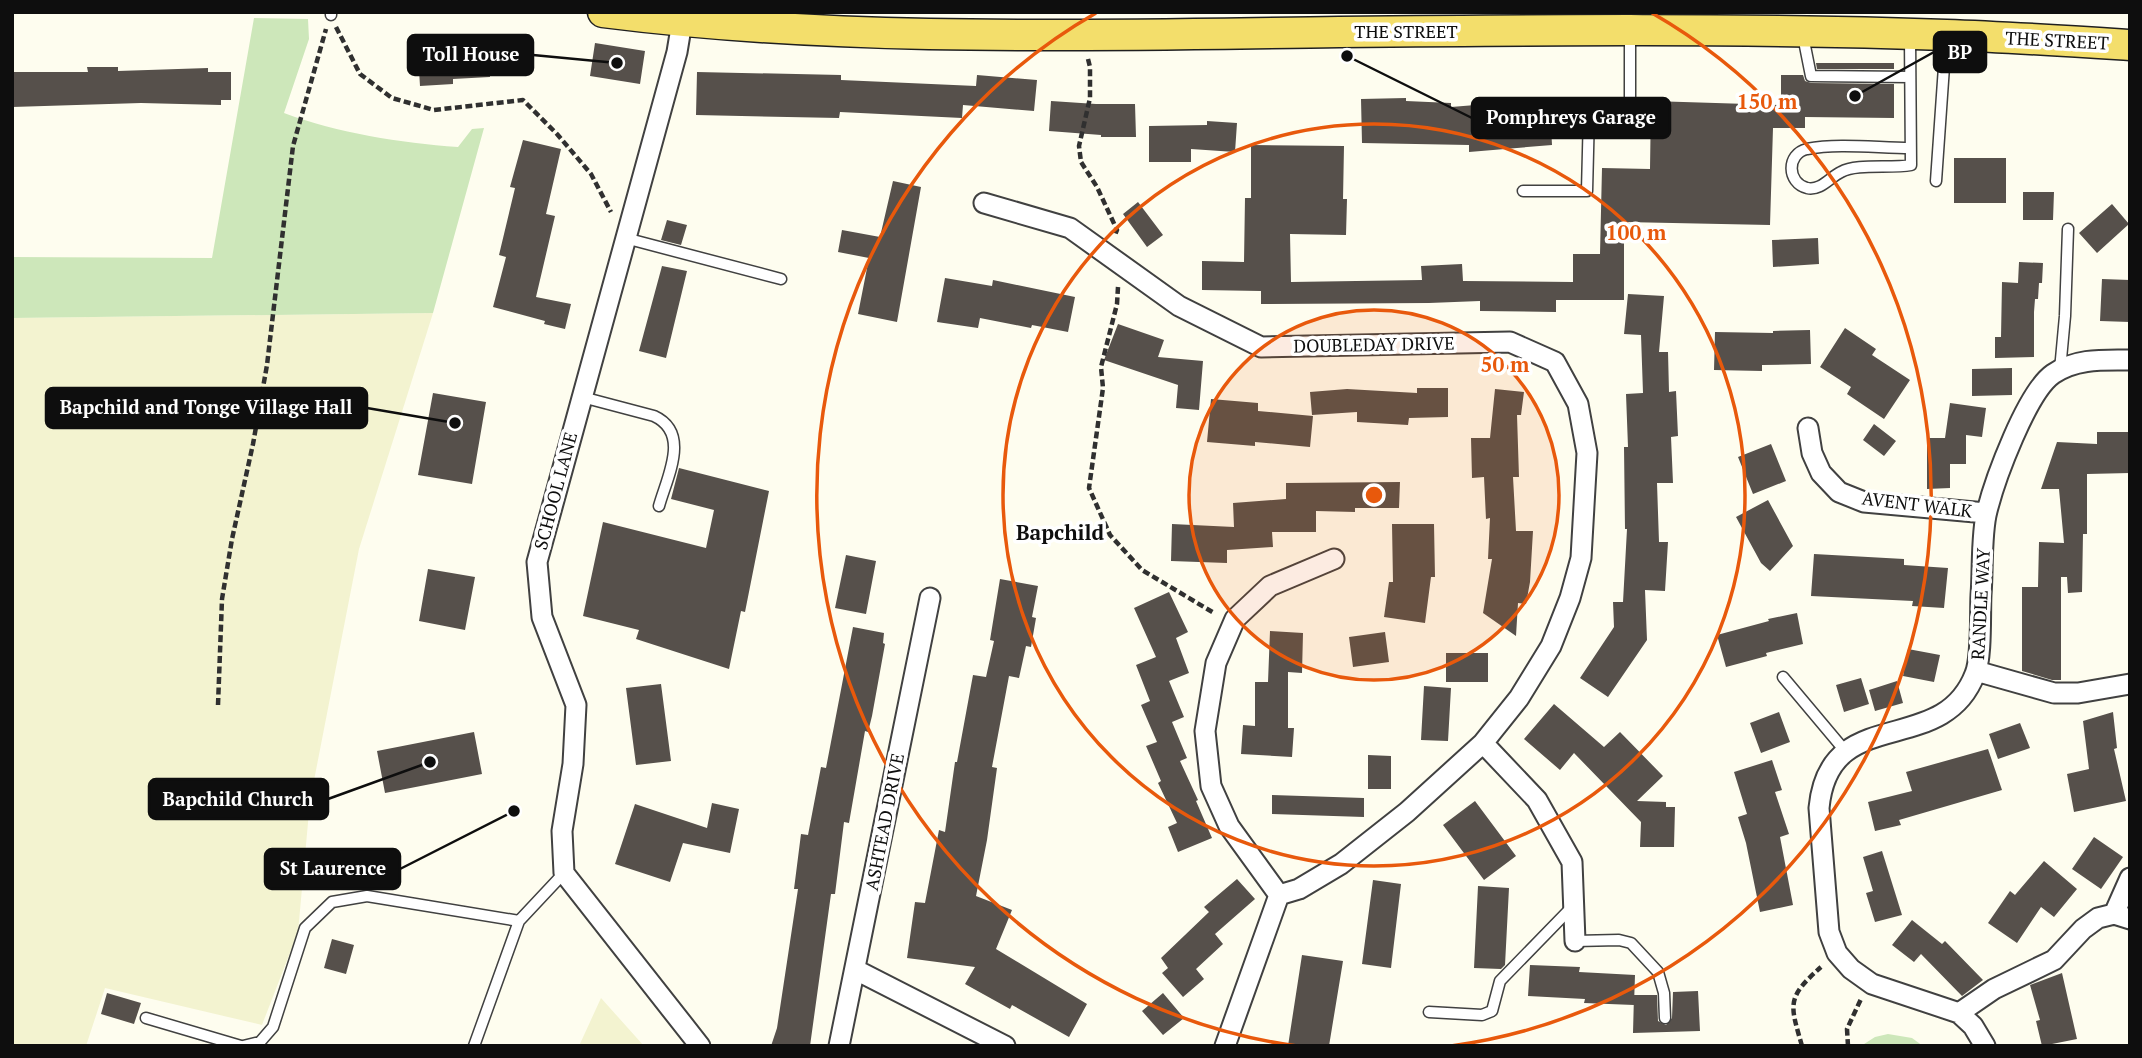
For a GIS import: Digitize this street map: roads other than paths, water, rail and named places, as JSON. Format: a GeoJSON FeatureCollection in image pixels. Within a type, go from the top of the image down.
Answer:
{"type":"FeatureCollection","features":[{"type":"Feature","properties":{"kind":"main road","name":"THE STREET"},"geometry":{"type":"LineString","coordinates":[[603,12],[682,22],[875,33],[1910,34],[2130,45]]}},
{"type":"Feature","properties":{"kind":"street","name":"SCHOOL LANE"},"geometry":{"type":"LineString","coordinates":[[564,873],[562,831],[573,765],[576,705],[542,617],[537,562],[677,52],[682,22]]}},
{"type":"Feature","properties":{"kind":"street","name":"DOUBLEDAY DRIVE"},"geometry":{"type":"LineString","coordinates":[[984,204],[1070,228],[1179,306],[1261,346],[1510,342],[1555,362],[1578,404],[1587,453],[1581,558],[1570,598],[1551,646],[1519,698],[1483,743],[1407,812],[1341,864],[1299,889],[1279,895]]}},
{"type":"Feature","properties":{"kind":"street","name":"RANDLE WAY"},"geometry":{"type":"LineString","coordinates":[[1959,1013],[1872,984],[1851,969],[1837,953],[1829,932],[1819,808],[1824,782],[1846,752],[1865,739],[1932,721],[1950,711],[1960,700],[1976,671],[1986,513],[2021,418],[2036,393],[2060,370],[2095,360],[2130,360]]}},
{"type":"Feature","properties":{"kind":"street","name":"AVENT WALK"},"geometry":{"type":"LineString","coordinates":[[1808,428],[1812,453],[1821,473],[1839,492],[1864,502],[1986,513]]}},
{"type":"Feature","properties":{"kind":"street"},"geometry":{"type":"LineString","coordinates":[[1225,1046],[1279,895],[1229,826],[1211,786],[1205,731],[1216,663],[1235,619],[1270,586],[1334,559]]}},
{"type":"Feature","properties":{"kind":"street","name":"ASHTEAD DRIVE"},"geometry":{"type":"LineString","coordinates":[[839,1046],[930,598]]}},
{"type":"Feature","properties":{"kind":"street"},"geometry":{"type":"LineString","coordinates":[[1976,671],[2054,693],[2078,693],[2130,684]]}},
{"type":"Feature","properties":{"kind":"street"},"geometry":{"type":"LineString","coordinates":[[1483,743],[1537,800],[1572,862],[1575,941]]}},
{"type":"Feature","properties":{"kind":"street"},"geometry":{"type":"LineString","coordinates":[[564,873],[700,1046]]}},
{"type":"Feature","properties":{"kind":"street"},"geometry":{"type":"LineString","coordinates":[[1985,1046],[1973,1026],[1959,1013],[2001,985],[2054,960],[2083,929],[2098,918],[2122,916],[2130,878]]}},
{"type":"Feature","properties":{"kind":"street"},"geometry":{"type":"LineString","coordinates":[[856,970],[1005,1046]]}},
{"type":"Feature","properties":{"kind":"lane"},"geometry":{"type":"LineString","coordinates":[[1522,191],[1587,191],[1588,112],[1630,112],[1630,32]]}},
{"type":"Feature","properties":{"kind":"lane"},"geometry":{"type":"LineString","coordinates":[[1803,33],[1811,76],[1910,77]]}},
{"type":"Feature","properties":{"kind":"lane"},"geometry":{"type":"LineString","coordinates":[[1910,34],[1911,165],[1896,168],[1851,168],[1841,171],[1815,188],[1805,187],[1795,178],[1790,167],[1794,156],[1803,150],[1821,147],[1910,148]]}},
{"type":"Feature","properties":{"kind":"lane"},"geometry":{"type":"LineString","coordinates":[[1936,181],[1946,35]]}},
{"type":"Feature","properties":{"kind":"lane"},"geometry":{"type":"LineString","coordinates":[[2060,370],[2068,229]]}},
{"type":"Feature","properties":{"kind":"lane"},"geometry":{"type":"LineString","coordinates":[[625,237],[781,279]]}},
{"type":"Feature","properties":{"kind":"lane"},"geometry":{"type":"LineString","coordinates":[[582,397],[665,420],[675,442],[659,506]]}},
{"type":"Feature","properties":{"kind":"lane"},"geometry":{"type":"LineString","coordinates":[[1783,677],[1846,752]]}},
{"type":"Feature","properties":{"kind":"lane"},"geometry":{"type":"LineString","coordinates":[[474,1046],[519,921],[564,873]]}},
{"type":"Feature","properties":{"kind":"lane"},"geometry":{"type":"LineString","coordinates":[[146,1018],[242,1046],[260,1042],[273,1027],[305,928],[332,902],[368,896],[519,921]]}},
{"type":"Feature","properties":{"kind":"lane"},"geometry":{"type":"LineString","coordinates":[[1429,1012],[1482,1015],[1492,1012],[1500,981],[1574,906]]}},
{"type":"Feature","properties":{"kind":"lane"},"geometry":{"type":"LineString","coordinates":[[1575,941],[1619,940],[1631,943],[1658,972],[1664,993],[1665,1018]]}},
{"type":"Feature","properties":{"kind":"place","name":"Pomphreys Garage"},"geometry":{"type":"Point","coordinates":[1347,56]}},
{"type":"Feature","properties":{"kind":"place","name":"Toll House"},"geometry":{"type":"Point","coordinates":[617,63]}},
{"type":"Feature","properties":{"kind":"place","name":"BP"},"geometry":{"type":"Point","coordinates":[1855,96]}},
{"type":"Feature","properties":{"kind":"place","name":"Bapchild and Tonge Village Hall"},"geometry":{"type":"Point","coordinates":[455,423]}},
{"type":"Feature","properties":{"kind":"place","name":"Bapchild Church"},"geometry":{"type":"Point","coordinates":[430,762]}},
{"type":"Feature","properties":{"kind":"place","name":"St Laurence"},"geometry":{"type":"Point","coordinates":[514,811]}},
{"type":"Feature","properties":{"kind":"district","name":"Bapchild"},"geometry":{"type":"Point","coordinates":[1060,533]}}]}
